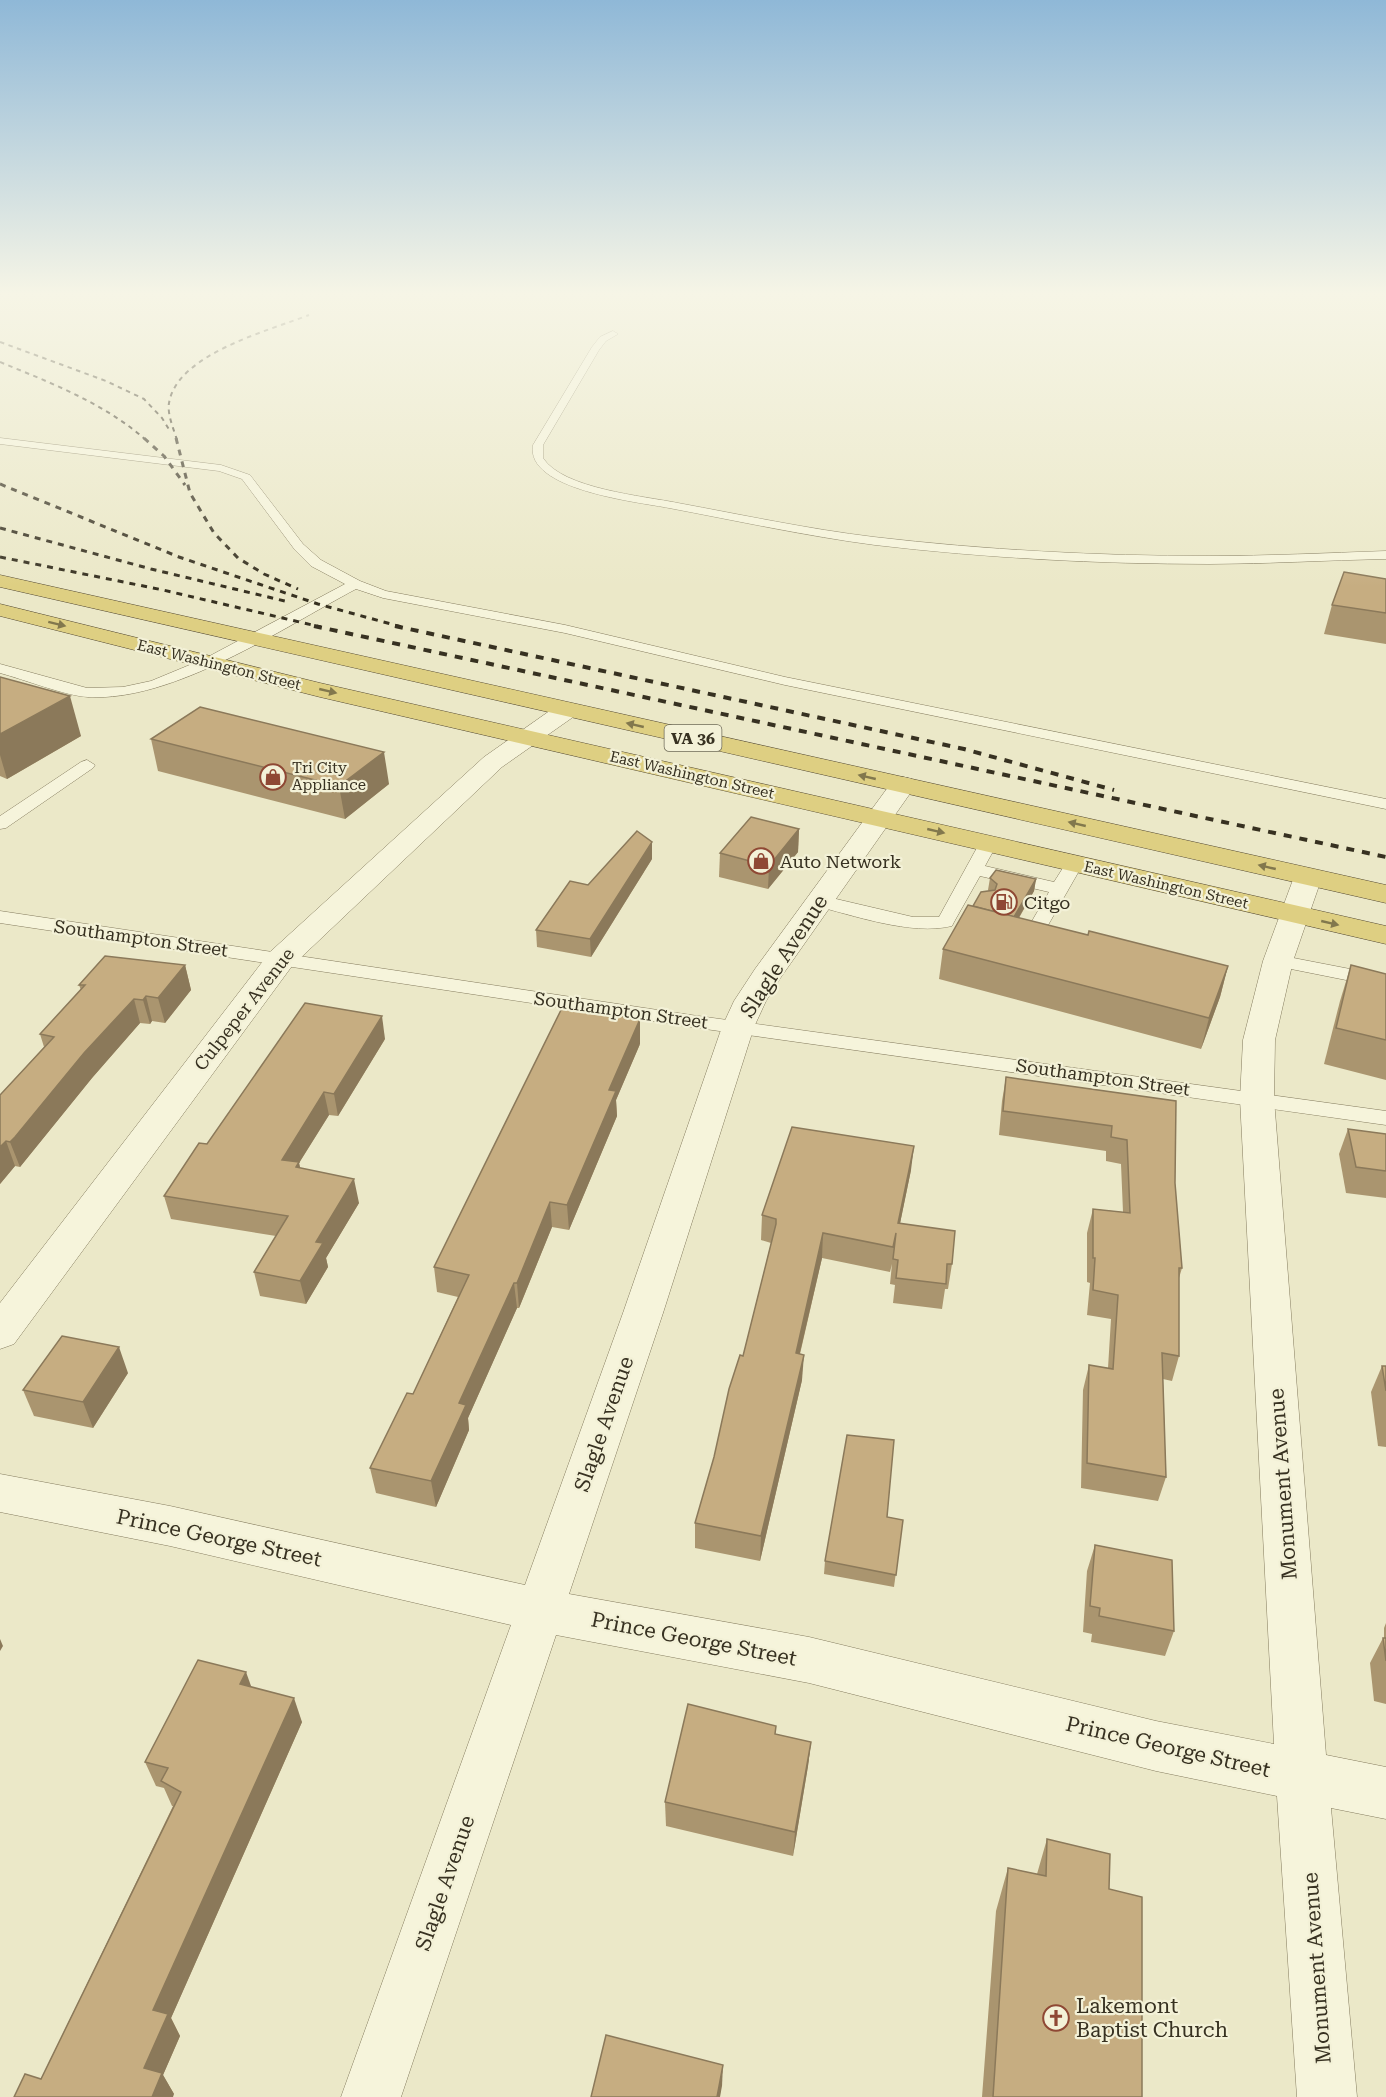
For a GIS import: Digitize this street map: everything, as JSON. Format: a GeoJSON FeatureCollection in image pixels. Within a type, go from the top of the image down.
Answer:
{"type":"FeatureCollection","features":[{"type":"Feature","properties":{"kind":"highway","name":"East Washington Street"},"geometry":{"type":"LineString","coordinates":[[0,580],[567,710],[903,784],[1300,895],[1386,935]]}},
{"type":"Feature","properties":{"kind":"highway","name":"East Washington Street"},"geometry":{"type":"LineString","coordinates":[[0,610],[526,737],[1074,864],[1300,895],[1386,894]]}},
{"type":"Feature","properties":{"kind":"street","name":"Culpeper Avenue"},"geometry":{"type":"LineString","coordinates":[[0,1333],[281,958],[493,762],[567,710]]}},
{"type":"Feature","properties":{"kind":"street","name":"Slagle Avenue"},"geometry":{"type":"LineString","coordinates":[[371,2097],[643,1313],[738,1027],[750,1001],[766,976],[903,784]]}},
{"type":"Feature","properties":{"kind":"street","name":"Monument Avenue"},"geometry":{"type":"LineString","coordinates":[[1300,895],[1278,961],[1259,1040],[1257,1099],[1302,1777],[1327,2097]]}},
{"type":"Feature","properties":{"kind":"street","name":"Prince George Street"},"geometry":{"type":"LineString","coordinates":[[0,1492],[170,1526],[539,1610],[809,1660],[1156,1746],[1386,1793]]}},
{"type":"Feature","properties":{"kind":"lane"},"geometry":{"type":"LineString","coordinates":[[570,392],[538,445],[537,454],[540,463],[550,472],[584,486],[788,527],[925,546],[1107,557],[1210,560],[1386,555]]}},
{"type":"Feature","properties":{"kind":"lane"},"geometry":{"type":"LineString","coordinates":[[0,441],[236,471],[246,477],[299,548],[316,563],[355,584],[383,594],[640,645],[785,681],[1386,804]]}},
{"type":"Feature","properties":{"kind":"lane"},"geometry":{"type":"LineString","coordinates":[[0,668],[86,693],[123,692],[156,684],[209,662],[355,584]]}},
{"type":"Feature","properties":{"kind":"lane"},"geometry":{"type":"LineString","coordinates":[[0,824],[87,765]]}},
{"type":"Feature","properties":{"kind":"lane"},"geometry":{"type":"LineString","coordinates":[[945,922],[988,844]]}},
{"type":"Feature","properties":{"kind":"lane"},"geometry":{"type":"LineString","coordinates":[[1007,938],[1028,944],[1074,864]]}},
{"type":"Feature","properties":{"kind":"lane"},"geometry":{"type":"LineString","coordinates":[[974,869],[1059,890]]}},
{"type":"Feature","properties":{"kind":"lane"},"geometry":{"type":"LineString","coordinates":[[961,892],[984,897]]}},
{"type":"Feature","properties":{"kind":"lane"},"geometry":{"type":"LineString","coordinates":[[819,902],[913,923],[945,922],[965,927]]}},
{"type":"Feature","properties":{"kind":"lane"},"geometry":{"type":"LineString","coordinates":[[1025,907],[1046,912]]}},
{"type":"Feature","properties":{"kind":"lane","name":"Southampton Street"},"geometry":{"type":"LineString","coordinates":[[0,917],[738,1027],[1386,1118]]}},
{"type":"Feature","properties":{"kind":"lane"},"geometry":{"type":"LineString","coordinates":[[1278,961],[1386,982]]}},
{"type":"Feature","properties":{"kind":"building"},"geometry":{"type":"Polygon","coordinates":[[[1344,572],[1386,579],[1386,613],[1332,605],[1344,572]]]}},
{"type":"Feature","properties":{"kind":"building"},"geometry":{"type":"Polygon","coordinates":[[[0,677],[70,696],[0,734],[0,677]]]}},
{"type":"Feature","properties":{"kind":"building"},"geometry":{"type":"Polygon","coordinates":[[[200,707],[384,752],[339,786],[151,739],[200,707]]]}},
{"type":"Feature","properties":{"kind":"building"},"geometry":{"type":"Polygon","coordinates":[[[751,817],[799,829],[769,866],[720,853],[751,817]]]}},
{"type":"Feature","properties":{"kind":"building"},"geometry":{"type":"Polygon","coordinates":[[[637,831],[652,842],[590,939],[536,930],[570,881],[588,885],[637,831]]]}},
{"type":"Feature","properties":{"kind":"building"},"geometry":{"type":"Polygon","coordinates":[[[996,870],[1036,879],[1014,917],[973,906],[981,892],[995,890],[997,884],[990,878],[996,870]]]}},
{"type":"Feature","properties":{"kind":"building"},"geometry":{"type":"Polygon","coordinates":[[[968,905],[1088,935],[1089,931],[1228,966],[1209,1018],[943,949],[968,905]]]}},
{"type":"Feature","properties":{"kind":"building"},"geometry":{"type":"Polygon","coordinates":[[[105,956],[185,965],[158,998],[146,996],[143,1000],[134,999],[84,1053],[15,1137],[0,1147],[0,1095],[54,1037],[40,1034],[85,985],[79,985],[105,956]]]}},
{"type":"Feature","properties":{"kind":"building"},"geometry":{"type":"Polygon","coordinates":[[[1351,965],[1386,974],[1386,1040],[1336,1028],[1351,965]]]}},
{"type":"Feature","properties":{"kind":"building"},"geometry":{"type":"Polygon","coordinates":[[[305,1003],[382,1016],[334,1094],[324,1092],[282,1160],[299,1162],[296,1167],[354,1179],[316,1242],[323,1243],[300,1281],[254,1272],[288,1216],[164,1196],[199,1143],[207,1144],[305,1003]]]}},
{"type":"Feature","properties":{"kind":"building"},"geometry":{"type":"Polygon","coordinates":[[[565,1008],[640,1019],[609,1090],[616,1091],[567,1205],[550,1202],[517,1283],[514,1283],[459,1403],[466,1405],[431,1481],[370,1468],[407,1393],[413,1394],[469,1275],[434,1267],[561,1010],[565,1008]]]}},
{"type":"Feature","properties":{"kind":"building"},"geometry":{"type":"Polygon","coordinates":[[[1006,1077],[1176,1101],[1175,1183],[1182,1268],[1179,1268],[1179,1356],[1162,1353],[1166,1477],[1087,1463],[1089,1365],[1113,1369],[1118,1295],[1093,1290],[1095,1258],[1093,1258],[1093,1209],[1130,1213],[1127,1140],[1111,1137],[1112,1126],[1003,1111],[1006,1077]]]}},
{"type":"Feature","properties":{"kind":"building"},"geometry":{"type":"Polygon","coordinates":[[[792,1127],[914,1146],[898,1223],[955,1231],[952,1264],[947,1264],[946,1284],[896,1278],[898,1260],[893,1259],[896,1233],[893,1247],[823,1233],[796,1353],[804,1355],[761,1536],[695,1523],[714,1457],[729,1389],[740,1355],[743,1356],[776,1224],[776,1219],[762,1215],[792,1127]]]}},
{"type":"Feature","properties":{"kind":"building"},"geometry":{"type":"Polygon","coordinates":[[[1348,1129],[1386,1134],[1386,1171],[1356,1167],[1348,1129]]]}},
{"type":"Feature","properties":{"kind":"building"},"geometry":{"type":"Polygon","coordinates":[[[62,1336],[119,1347],[83,1402],[23,1390],[62,1336]]]}},
{"type":"Feature","properties":{"kind":"building"},"geometry":{"type":"Polygon","coordinates":[[[1382,1366],[1386,1366],[1386,1391],[1382,1366]]]}},
{"type":"Feature","properties":{"kind":"building"},"geometry":{"type":"Polygon","coordinates":[[[847,1435],[894,1440],[887,1517],[903,1520],[896,1575],[825,1561],[847,1435]]]}},
{"type":"Feature","properties":{"kind":"building"},"geometry":{"type":"Polygon","coordinates":[[[1095,1545],[1172,1560],[1174,1631],[1099,1616],[1100,1608],[1090,1606],[1095,1545]]]}},
{"type":"Feature","properties":{"kind":"building"},"geometry":{"type":"Polygon","coordinates":[[[1383,1638],[1386,1638],[1386,1661],[1383,1638]]]}},
{"type":"Feature","properties":{"kind":"building"},"geometry":{"type":"Polygon","coordinates":[[[198,1660],[246,1672],[240,1684],[294,1698],[153,2010],[168,2014],[144,2068],[162,2073],[152,2097],[14,2097],[25,2074],[41,2079],[181,1792],[161,1781],[168,1768],[145,1762],[198,1660]]]}},
{"type":"Feature","properties":{"kind":"building"},"geometry":{"type":"Polygon","coordinates":[[[688,1704],[776,1726],[775,1734],[811,1742],[795,1832],[665,1802],[688,1704]]]}},
{"type":"Feature","properties":{"kind":"building","name":"Lakemont Baptist Church"},"geometry":{"type":"Polygon","coordinates":[[[1047,1839],[1110,1854],[1109,1889],[1142,1897],[1142,2097],[993,2097],[1008,1868],[1046,1876],[1047,1839]]]}},
{"type":"Feature","properties":{"kind":"building"},"geometry":{"type":"Polygon","coordinates":[[[606,2035],[723,2065],[717,2097],[591,2097],[606,2035]]]}},
{"type":"Feature","properties":{"kind":"railway"},"geometry":{"type":"LineString","coordinates":[[69,392],[113,415],[146,440]]}},
{"type":"Feature","properties":{"kind":"railway"},"geometry":{"type":"LineString","coordinates":[[129,392],[144,399],[162,418],[170,431]]}},
{"type":"Feature","properties":{"kind":"railway"},"geometry":{"type":"LineString","coordinates":[[174,392],[169,407],[177,440]]}},
{"type":"Feature","properties":{"kind":"railway"},"geometry":{"type":"LineString","coordinates":[[144,438],[164,456],[185,485]]}},
{"type":"Feature","properties":{"kind":"railway"},"geometry":{"type":"LineString","coordinates":[[176,438],[190,493],[214,533],[238,558],[264,574],[298,589]]}},
{"type":"Feature","properties":{"kind":"railway"},"geometry":{"type":"LineString","coordinates":[[0,484],[179,557],[318,604],[402,627]]}},
{"type":"Feature","properties":{"kind":"railway"},"geometry":{"type":"LineString","coordinates":[[0,528],[151,569],[289,602]]}},
{"type":"Feature","properties":{"kind":"railway"},"geometry":{"type":"LineString","coordinates":[[0,557],[163,590],[321,627]]}},
{"type":"Feature","properties":{"kind":"railway"},"geometry":{"type":"LineString","coordinates":[[314,626],[1386,857]]}},
{"type":"Feature","properties":{"kind":"railway"},"geometry":{"type":"LineString","coordinates":[[395,626],[964,749],[1114,790]]}},
{"type":"Feature","properties":{"kind":"place","name":"Tri City Appliance"},"geometry":{"type":"Point","coordinates":[273,777]}},
{"type":"Feature","properties":{"kind":"place","name":"Auto Network"},"geometry":{"type":"Point","coordinates":[761,861]}},
{"type":"Feature","properties":{"kind":"place","name":"Citgo"},"geometry":{"type":"Point","coordinates":[1004,902]}},
{"type":"Feature","properties":{"kind":"place","name":"Lakemont Baptist Church"},"geometry":{"type":"Point","coordinates":[1056,2018]}}]}
